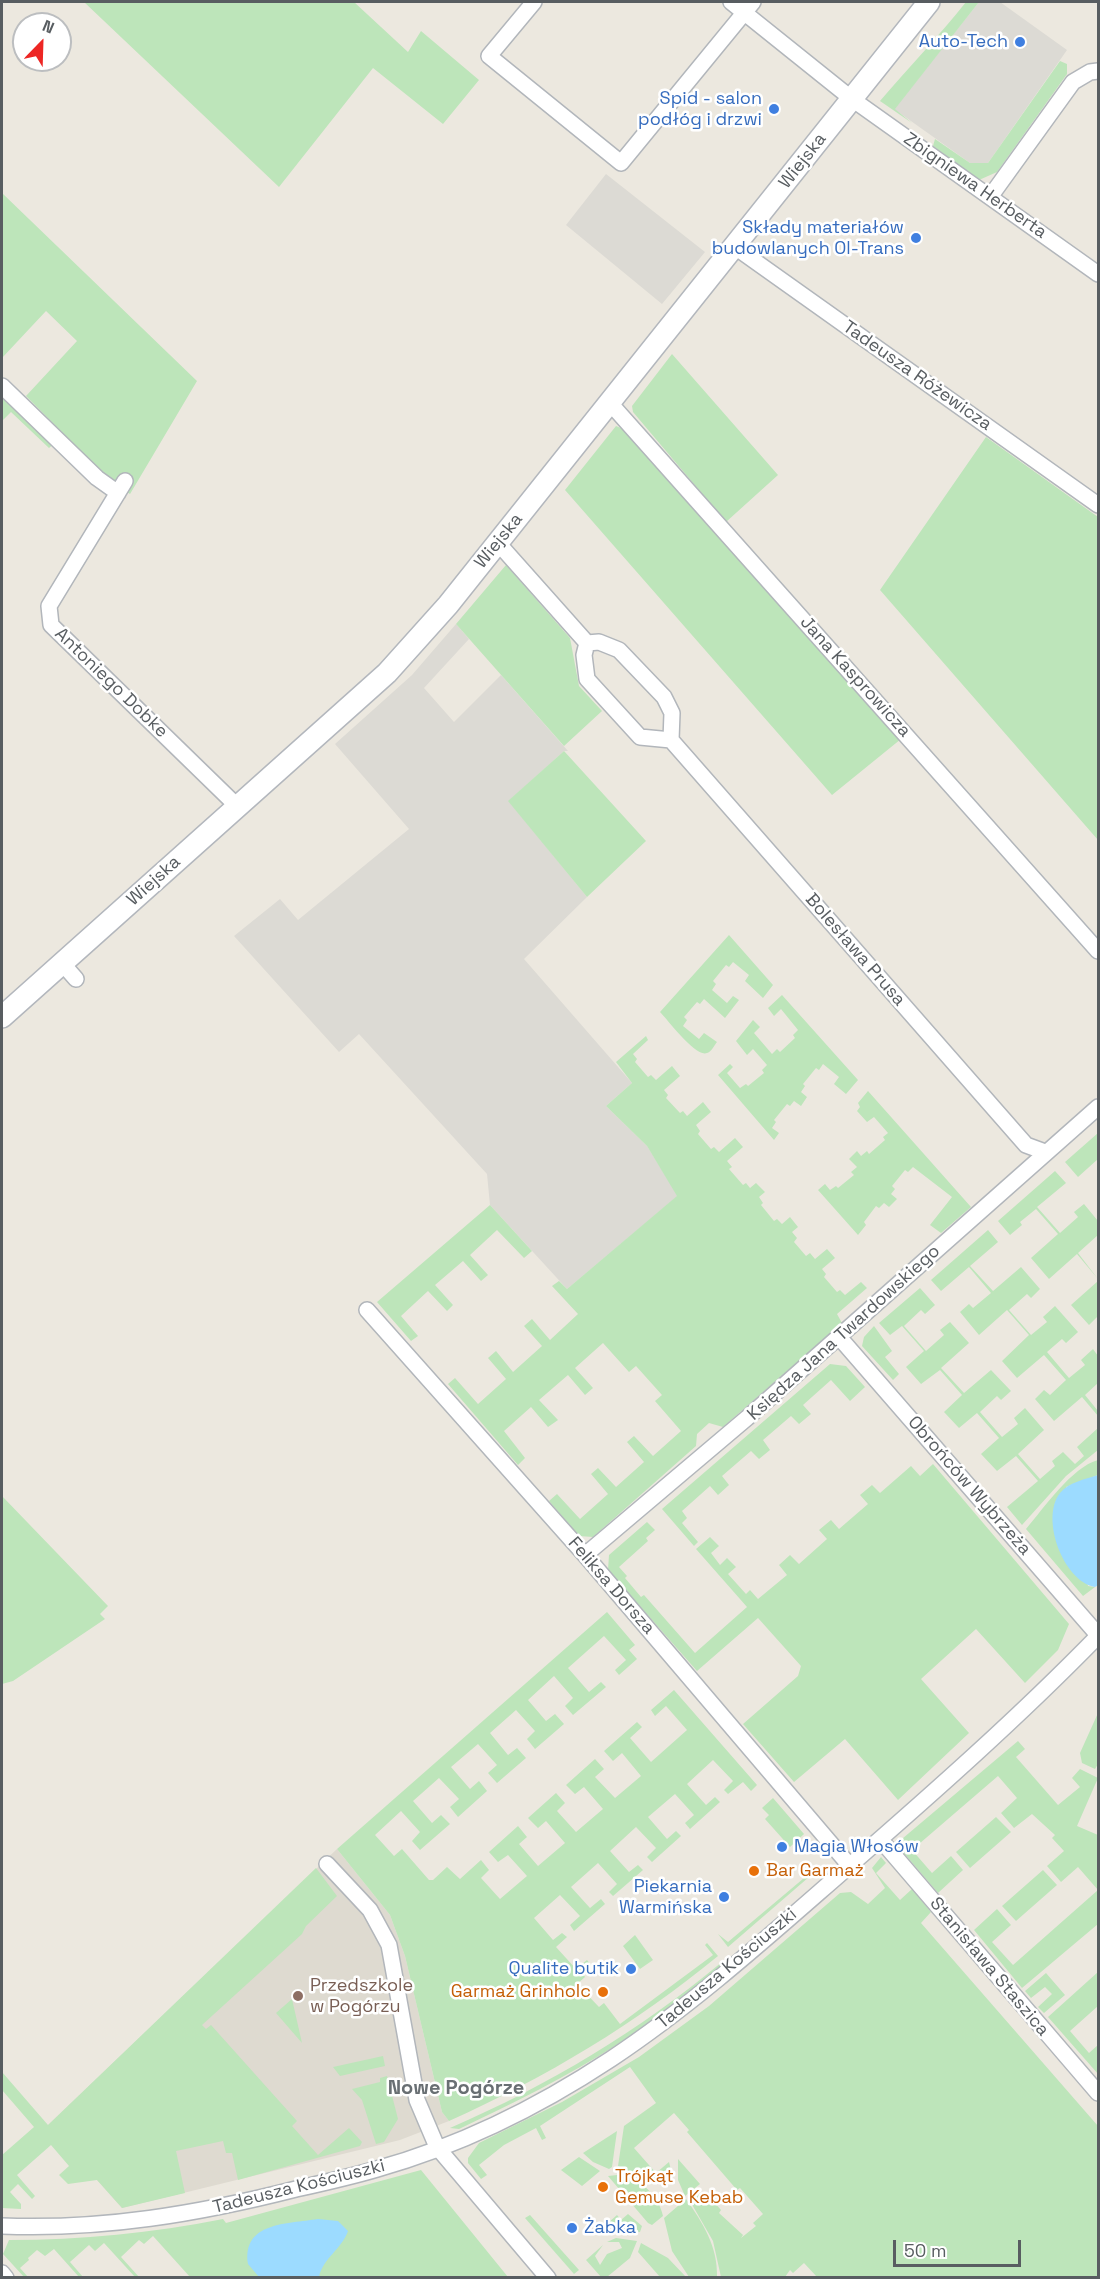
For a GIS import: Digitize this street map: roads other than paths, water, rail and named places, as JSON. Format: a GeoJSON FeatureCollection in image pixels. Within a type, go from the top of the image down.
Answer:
{"type":"FeatureCollection","features":[{"type":"Feature","properties":{"kind":"street"},"geometry":{"type":"LineString","coordinates":[[534,2],[489,56],[621,163],[749,7]]}},
{"type":"Feature","properties":{"kind":"street","name":"Zbigniewa Herberta"},"geometry":{"type":"LineString","coordinates":[[731,2],[749,7],[852,99],[1098,274]]}},
{"type":"Feature","properties":{"kind":"street","name":"Wiejska"},"geometry":{"type":"LineString","coordinates":[[2,1017],[69,971],[238,807],[387,673],[448,605],[929,2]]}},
{"type":"Feature","properties":{"kind":"street"},"geometry":{"type":"LineString","coordinates":[[990,197],[1073,82],[1090,72],[1098,71]]}},
{"type":"Feature","properties":{"kind":"street","name":"Tadeusza Różewicza"},"geometry":{"type":"LineString","coordinates":[[735,247],[1098,505]]}},
{"type":"Feature","properties":{"kind":"street","name":"Antoniego Dobke"},"geometry":{"type":"LineString","coordinates":[[2,386],[97,478],[121,487],[49,606],[51,626],[238,807]]}},
{"type":"Feature","properties":{"kind":"street","name":"Jana Kasprowicza"},"geometry":{"type":"LineString","coordinates":[[610,403],[1098,951]]}},
{"type":"Feature","properties":{"kind":"street"},"geometry":{"type":"LineString","coordinates":[[498,543],[587,643],[584,668],[591,686],[640,736],[646,739],[671,740],[672,713],[664,697],[619,650],[599,642],[587,643]]}},
{"type":"Feature","properties":{"kind":"street","name":"Bolesława Prusa"},"geometry":{"type":"LineString","coordinates":[[671,740],[1026,1146],[1045,1152]]}},
{"type":"Feature","properties":{"kind":"street","name":"Księdza Jana Twardowskiego"},"geometry":{"type":"LineString","coordinates":[[585,1555],[839,1337],[1098,1107]]}},
{"type":"Feature","properties":{"kind":"street","name":"Feliksa Dorsza"},"geometry":{"type":"LineString","coordinates":[[367,1310],[585,1555],[849,1866]]}},
{"type":"Feature","properties":{"kind":"street","name":"Obrońców Wybrzeża"},"geometry":{"type":"LineString","coordinates":[[839,1337],[1098,1635]]}},
{"type":"Feature","properties":{"kind":"street","name":"Tadeusza Kościuszki"},"geometry":{"type":"LineString","coordinates":[[2,2226],[82,2226],[197,2212],[380,2168],[512,2115],[608,2061],[700,1995],[1011,1724],[1098,1635]]}},
{"type":"Feature","properties":{"kind":"street","name":"Stanisława Staszica"},"geometry":{"type":"LineString","coordinates":[[880,1839],[1098,2094]]}},
{"type":"Feature","properties":{"kind":"street"},"geometry":{"type":"LineString","coordinates":[[327,1864],[370,1910],[389,1946],[417,2100],[437,2147],[548,2277]]}},
{"type":"Feature","properties":{"kind":"street"},"geometry":{"type":"LineString","coordinates":[[2,2273],[6,2277]]}},
{"type":"Feature","properties":{"kind":"water"},"geometry":{"type":"Polygon","coordinates":[[[1098,1475],[1098,1585],[1095,1587],[1083,1582],[1065,1561],[1058,1547],[1053,1517],[1054,1504],[1064,1489],[1078,1481],[1098,1475]]]}},
{"type":"Feature","properties":{"kind":"water"},"geometry":{"type":"Polygon","coordinates":[[[318,2219],[338,2221],[348,2231],[342,2243],[324,2264],[319,2277],[259,2277],[248,2264],[248,2250],[252,2240],[259,2233],[281,2224],[318,2219]]]}},
{"type":"Feature","properties":{"kind":"place","name":"Auto-Tech"},"geometry":{"type":"Point","coordinates":[1020,42]}},
{"type":"Feature","properties":{"kind":"place","name":"Spid - salon podłóg i drzwi"},"geometry":{"type":"Point","coordinates":[774,109]}},
{"type":"Feature","properties":{"kind":"place","name":"Składy materiałów budowlanych Ol-Trans"},"geometry":{"type":"Point","coordinates":[916,238]}},
{"type":"Feature","properties":{"kind":"place","name":"Magia Włosów"},"geometry":{"type":"Point","coordinates":[782,1847]}},
{"type":"Feature","properties":{"kind":"place","name":"Bar Garmaż"},"geometry":{"type":"Point","coordinates":[754,1871]}},
{"type":"Feature","properties":{"kind":"place","name":"Piekarnia Warmińska"},"geometry":{"type":"Point","coordinates":[724,1897]}},
{"type":"Feature","properties":{"kind":"place","name":"Qualite butik"},"geometry":{"type":"Point","coordinates":[631,1969]}},
{"type":"Feature","properties":{"kind":"place","name":"Garmaż Grinholc"},"geometry":{"type":"Point","coordinates":[603,1992]}},
{"type":"Feature","properties":{"kind":"place","name":"Przedszkole w Pogórzu"},"geometry":{"type":"Point","coordinates":[298,1996]}},
{"type":"Feature","properties":{"kind":"place","name":"Trójkąt Gemuse Kebab"},"geometry":{"type":"Point","coordinates":[603,2187]}},
{"type":"Feature","properties":{"kind":"place","name":"Żabka"},"geometry":{"type":"Point","coordinates":[572,2228]}},
{"type":"Feature","properties":{"kind":"district","name":"Nowe Pogórze"},"geometry":{"type":"Point","coordinates":[456,2089]}}]}
